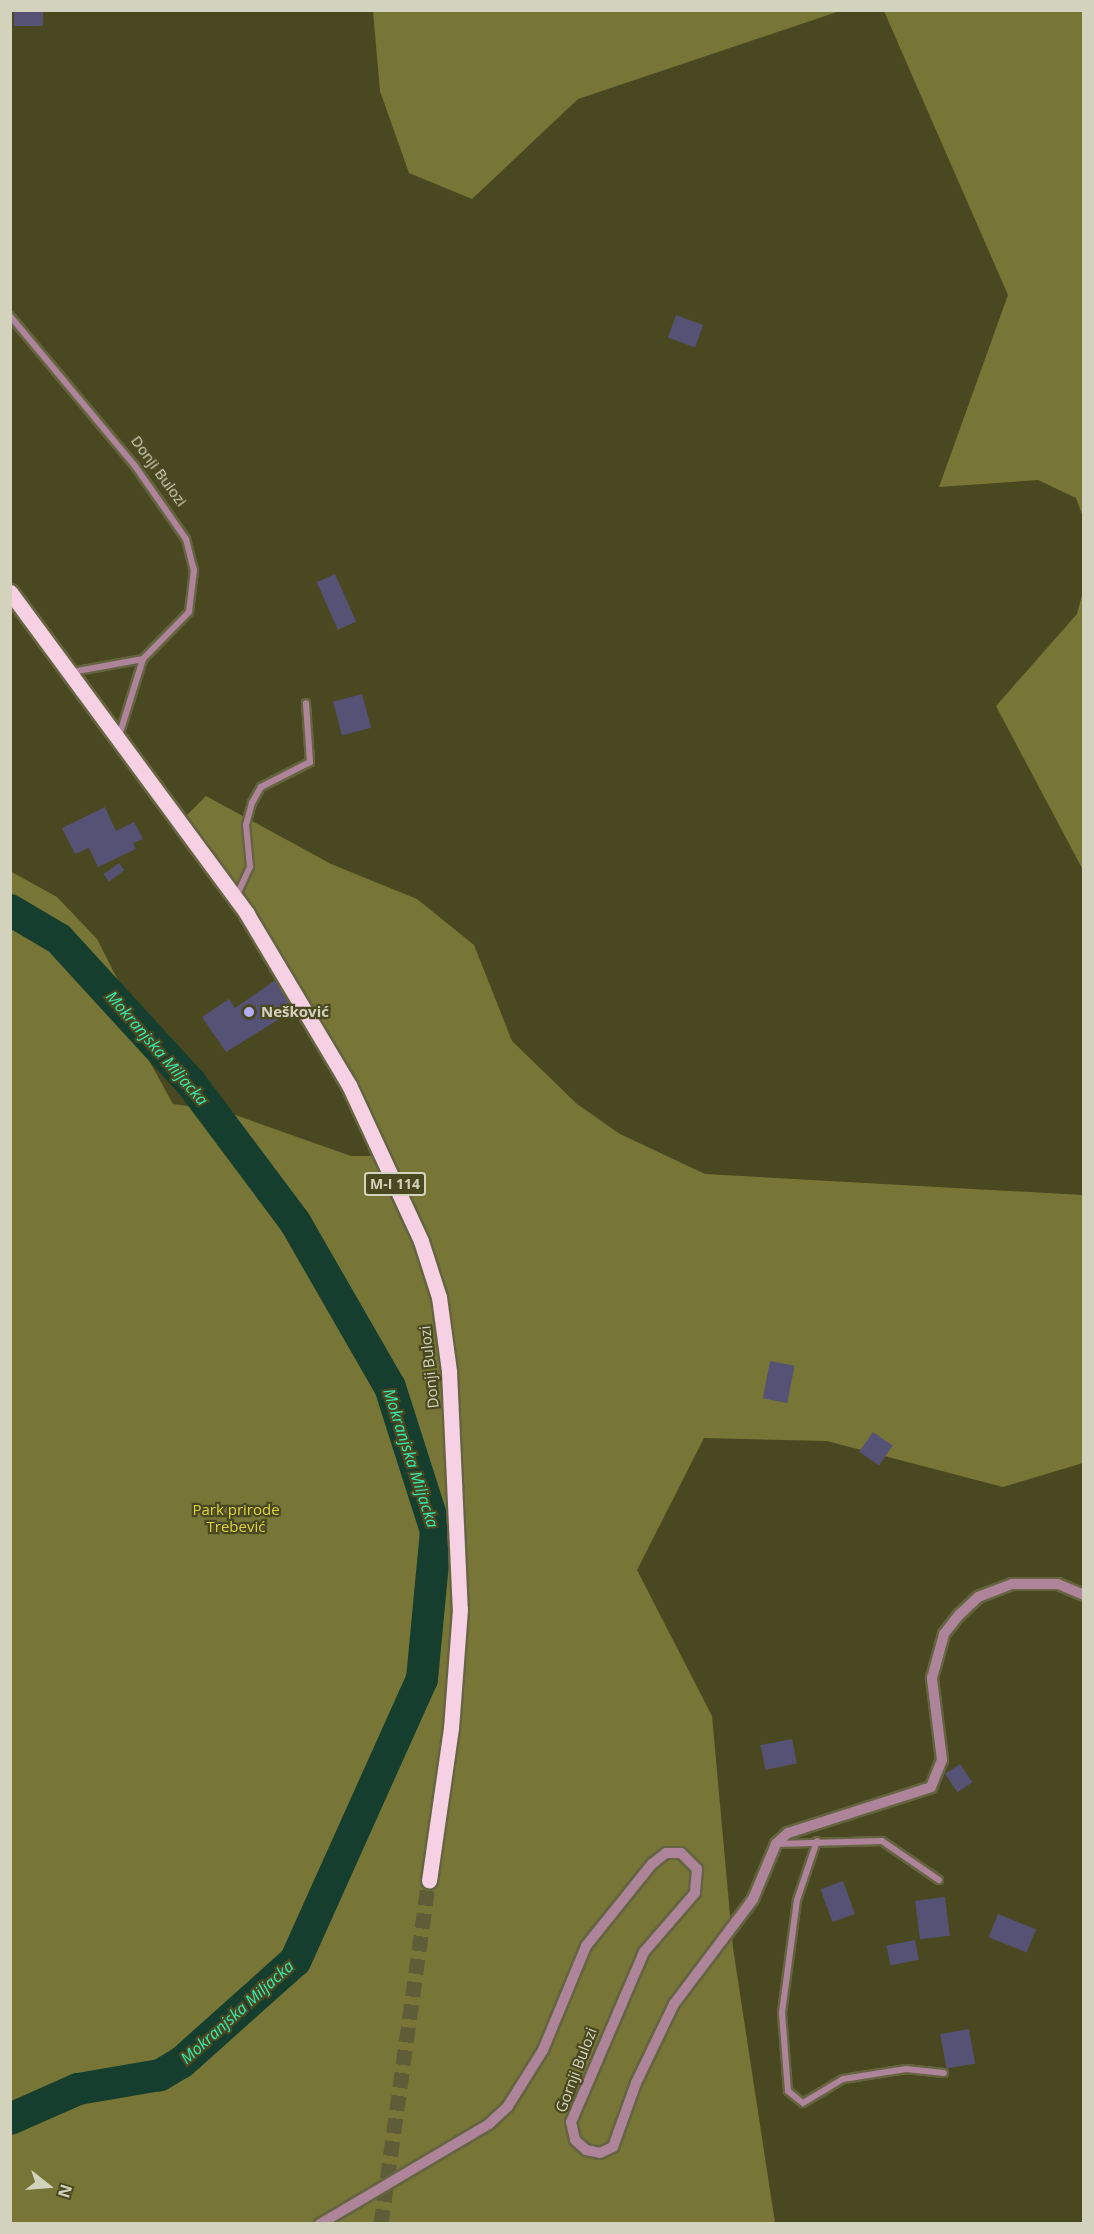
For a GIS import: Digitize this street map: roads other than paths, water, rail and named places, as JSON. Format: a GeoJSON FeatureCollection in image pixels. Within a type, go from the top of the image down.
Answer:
{"type":"FeatureCollection","features":[{"type":"Feature","properties":{"kind":"main road","name":"Donji Bulozi"},"geometry":{"type":"LineString","coordinates":[[10,592],[236,898],[349,1085],[421,1241],[439,1297],[457,1475],[460,1609],[451,1728],[429,1880]]}},
{"type":"Feature","properties":{"kind":"street","name":"Donji Bulozi"},"geometry":{"type":"LineString","coordinates":[[10,316],[135,466],[186,539],[194,600],[179,626],[142,659]]}},
{"type":"Feature","properties":{"kind":"street"},"geometry":{"type":"LineString","coordinates":[[70,673],[142,659],[118,739]]}},
{"type":"Feature","properties":{"kind":"street"},"geometry":{"type":"LineString","coordinates":[[236,898],[250,867],[246,825],[252,803],[261,787],[310,762],[306,703]]}},
{"type":"Feature","properties":{"kind":"street"},"geometry":{"type":"LineString","coordinates":[[776,1844],[788,1833],[931,1787],[942,1760],[932,1694],[936,1653],[944,1634],[978,1597],[1012,1584],[1058,1584],[1083,1595]]}},
{"type":"Feature","properties":{"kind":"street"},"geometry":{"type":"LineString","coordinates":[[776,1844],[817,1841],[882,1841],[939,1880]]}},
{"type":"Feature","properties":{"kind":"street"},"geometry":{"type":"LineString","coordinates":[[817,1841],[797,1900],[782,2013],[788,2091],[803,2103],[843,2079],[906,2069],[944,2073]]}},
{"type":"Feature","properties":{"kind":"street","name":"Gornji Bulozi"},"geometry":{"type":"LineString","coordinates":[[320,2223],[489,2124],[508,2106],[543,2050],[586,1946],[652,1864],[666,1853],[681,1853],[697,1869],[695,1893],[644,1952],[572,2122],[575,2140],[586,2150],[600,2153],[613,2147],[674,2004],[753,1899],[776,1844]]}},
{"type":"Feature","properties":{"kind":"waterway","name":"Mokranjska Miljacka"},"geometry":{"type":"LineString","coordinates":[[10,910],[59,939],[191,1083],[295,1222],[390,1387],[436,1531],[422,1679],[295,1961],[182,2062],[160,2075],[78,2089],[10,2119]]}},
{"type":"Feature","properties":{"kind":"tunnel"},"geometry":{"type":"LineString","coordinates":[[381,2224],[429,1880]]}},
{"type":"Feature","properties":{"kind":"place","name":"Nešković"},"geometry":{"type":"Point","coordinates":[249,1012]}},
{"type":"Feature","properties":{"kind":"park label","name":"Park prirode Trebević"},"geometry":{"type":"Point","coordinates":[236,1518]}}]}
